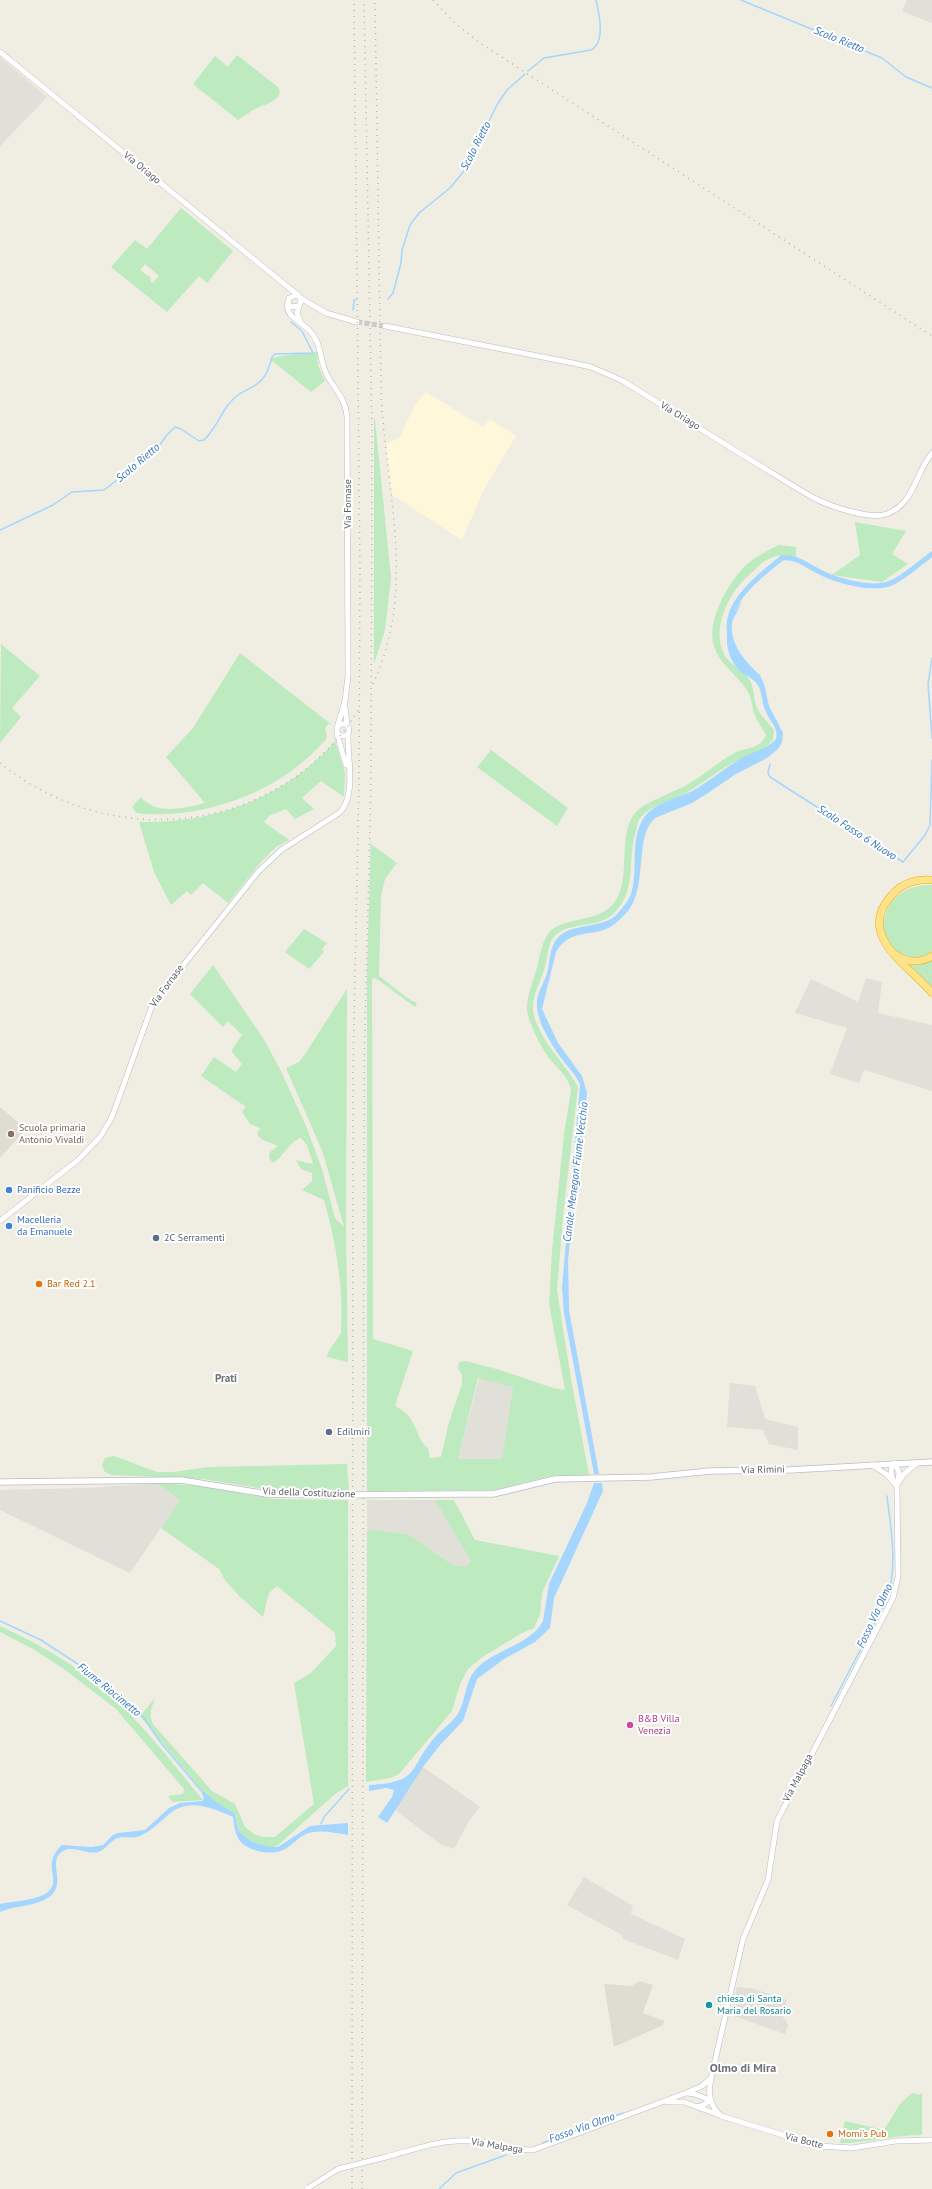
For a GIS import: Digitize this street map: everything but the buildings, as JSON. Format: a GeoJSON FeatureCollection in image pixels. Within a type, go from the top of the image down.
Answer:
{"type":"FeatureCollection","features":[{"type":"Feature","properties":{"kind":"highway"},"geometry":{"type":"LineString","coordinates":[[932,880],[923,880],[906,884],[888,899],[881,915],[880,924],[881,934],[891,952],[899,962],[932,993]]}},
{"type":"Feature","properties":{"kind":"highway"},"geometry":{"type":"LineString","coordinates":[[891,952],[900,958],[916,962],[932,956]]}},
{"type":"Feature","properties":{"kind":"main road","name":"Via Rimini"},"geometry":{"type":"LineString","coordinates":[[591,1478],[651,1477],[710,1471],[789,1470],[932,1462]]}},
{"type":"Feature","properties":{"kind":"main road"},"geometry":{"type":"LineString","coordinates":[[108,1475],[134,1477],[140,1480]]}},
{"type":"Feature","properties":{"kind":"main road"},"geometry":{"type":"LineString","coordinates":[[54,1480],[60,1477],[82,1476]]}},
{"type":"Feature","properties":{"kind":"main road","name":"Via della Costituzione"},"geometry":{"type":"LineString","coordinates":[[0,1482],[98,1478],[199,1482],[276,1494],[493,1494],[555,1479],[591,1478]]}},
{"type":"Feature","properties":{"kind":"street","name":"Via Oriago"},"geometry":{"type":"LineString","coordinates":[[0,52],[309,305],[333,316],[357,322]]}},
{"type":"Feature","properties":{"kind":"street"},"geometry":{"type":"LineString","coordinates":[[284,284],[288,300],[298,296],[300,305],[298,313],[300,321]]}},
{"type":"Feature","properties":{"kind":"street","name":"Via Oriago"},"geometry":{"type":"LineString","coordinates":[[288,300],[291,307],[309,305]]}},
{"type":"Feature","properties":{"kind":"street","name":"Via Fornase"},"geometry":{"type":"LineString","coordinates":[[288,300],[288,312],[311,332],[320,345],[326,372],[342,397],[347,416],[348,669],[345,701],[337,731],[349,773]]}},
{"type":"Feature","properties":{"kind":"street","name":"Via Oriago"},"geometry":{"type":"LineString","coordinates":[[385,326],[591,367],[623,381],[814,498],[827,504],[867,515],[887,514],[903,504],[912,492],[926,460],[932,453]]}},
{"type":"Feature","properties":{"kind":"street","name":"Via Fornase"},"geometry":{"type":"LineString","coordinates":[[0,1223],[78,1160],[100,1138],[112,1117],[153,1003],[266,862],[281,850],[346,807],[349,799],[349,729],[347,725],[345,701]]}},
{"type":"Feature","properties":{"kind":"street"},"geometry":{"type":"LineString","coordinates":[[347,725],[341,724],[337,731],[342,737],[348,734]]}},
{"type":"Feature","properties":{"kind":"street"},"geometry":{"type":"LineString","coordinates":[[894,1463],[899,1473],[896,1486]]}},
{"type":"Feature","properties":{"kind":"street"},"geometry":{"type":"LineString","coordinates":[[894,1463],[891,1475],[896,1486]]}},
{"type":"Feature","properties":{"kind":"street"},"geometry":{"type":"LineString","coordinates":[[896,1486],[904,1474],[917,1463]]}},
{"type":"Feature","properties":{"kind":"street"},"geometry":{"type":"LineString","coordinates":[[871,1465],[886,1474],[896,1486]]}},
{"type":"Feature","properties":{"kind":"street","name":"Via Malpaga"},"geometry":{"type":"LineString","coordinates":[[710,2100],[711,2078],[743,1939],[768,1880],[777,1821],[893,1598],[898,1576],[896,1486]]}},
{"type":"Feature","properties":{"kind":"street","name":"Via Malpaga"},"geometry":{"type":"LineString","coordinates":[[308,2188],[338,2169],[456,2141],[480,2142],[513,2149],[533,2150],[664,2102],[702,2086],[711,2078]]}},
{"type":"Feature","properties":{"kind":"street"},"geometry":{"type":"LineString","coordinates":[[686,2093],[694,2094],[710,2100]]}},
{"type":"Feature","properties":{"kind":"street"},"geometry":{"type":"LineString","coordinates":[[695,2107],[704,2105],[710,2100]]}},
{"type":"Feature","properties":{"kind":"street"},"geometry":{"type":"LineString","coordinates":[[710,2100],[712,2106],[721,2116]]}},
{"type":"Feature","properties":{"kind":"street","name":"Via Malpaga"},"geometry":{"type":"LineString","coordinates":[[664,2102],[679,2101],[721,2116]]}},
{"type":"Feature","properties":{"kind":"street","name":"Via Botte"},"geometry":{"type":"LineString","coordinates":[[721,2116],[819,2146],[852,2148],[918,2139],[932,2140]]}},
{"type":"Feature","properties":{"kind":"shaded area"},"geometry":{"type":"Polygon","coordinates":[[[907,0],[932,0],[932,23],[902,11],[907,0]]]}},
{"type":"Feature","properties":{"kind":"shaded area"},"geometry":{"type":"Polygon","coordinates":[[[0,57],[47,97],[0,146],[0,57]]]}},
{"type":"Feature","properties":{"kind":"shaded area"},"geometry":{"type":"Polygon","coordinates":[[[426,392],[483,427],[490,419],[516,436],[483,491],[462,540],[392,495],[386,444],[399,438],[415,405],[426,392]]]}},
{"type":"Feature","properties":{"kind":"shaded area"},"geometry":{"type":"Polygon","coordinates":[[[866,978],[882,982],[878,1013],[932,1025],[932,1091],[864,1070],[859,1083],[830,1074],[847,1028],[795,1013],[811,979],[858,1002],[866,978]]]}},
{"type":"Feature","properties":{"kind":"shaded area","name":"Scuola primaria Antonio Vivaldi"},"geometry":{"type":"Polygon","coordinates":[[[0,1107],[26,1129],[0,1158],[0,1107]]]}},
{"type":"Feature","properties":{"kind":"shaded area"},"geometry":{"type":"Polygon","coordinates":[[[479,1378],[513,1387],[502,1459],[458,1459],[479,1378]]]}},
{"type":"Feature","properties":{"kind":"shaded area"},"geometry":{"type":"Polygon","coordinates":[[[730,1383],[755,1386],[765,1419],[798,1427],[798,1450],[769,1444],[763,1430],[727,1427],[730,1383]]]}},
{"type":"Feature","properties":{"kind":"shaded area"},"geometry":{"type":"Polygon","coordinates":[[[157,1483],[180,1500],[130,1573],[0,1510],[0,1490],[88,1488],[157,1483]]]}},
{"type":"Feature","properties":{"kind":"shaded area"},"geometry":{"type":"Polygon","coordinates":[[[367,1500],[435,1500],[471,1561],[466,1566],[454,1566],[408,1534],[371,1530],[367,1532],[367,1500]]]}},
{"type":"Feature","properties":{"kind":"shaded area"},"geometry":{"type":"Polygon","coordinates":[[[423,1767],[480,1807],[469,1821],[454,1849],[440,1844],[394,1809],[423,1767]]]}},
{"type":"Feature","properties":{"kind":"shaded area"},"geometry":{"type":"Polygon","coordinates":[[[584,1877],[633,1906],[631,1914],[685,1939],[678,1960],[623,1939],[622,1935],[567,1905],[584,1877]]]}},
{"type":"Feature","properties":{"kind":"shaded area"},"geometry":{"type":"Polygon","coordinates":[[[639,1981],[653,1985],[643,2013],[664,2021],[663,2025],[614,2047],[604,1984],[632,1986],[639,1981]]]}},
{"type":"Feature","properties":{"kind":"shaded area"},"geometry":{"type":"Polygon","coordinates":[[[737,1987],[751,1988],[787,2000],[782,2015],[788,2025],[785,2034],[731,2015],[737,1987]]]}},
{"type":"Feature","properties":{"kind":"green space"},"geometry":{"type":"Polygon","coordinates":[[[237,55],[278,87],[280,92],[274,101],[255,109],[238,120],[193,84],[215,56],[228,67],[237,55]]]}},
{"type":"Feature","properties":{"kind":"green space"},"geometry":{"type":"Polygon","coordinates":[[[181,208],[233,251],[207,283],[199,276],[167,312],[111,267],[135,240],[147,249],[181,208]],[[145,264],[140,270],[151,278],[150,280],[152,283],[159,276],[145,264]]]}},
{"type":"Feature","properties":{"kind":"green space"},"geometry":{"type":"Polygon","coordinates":[[[317,352],[318,365],[325,381],[311,392],[270,359],[281,356],[317,352]]]}},
{"type":"Feature","properties":{"kind":"green space"},"geometry":{"type":"Polygon","coordinates":[[[374,419],[391,578],[385,630],[374,664],[374,419]]]}},
{"type":"Feature","properties":{"kind":"green space"},"geometry":{"type":"Polygon","coordinates":[[[855,522],[906,531],[892,554],[908,564],[882,582],[832,575],[860,555],[855,522]]]}},
{"type":"Feature","properties":{"kind":"green space"},"geometry":{"type":"Polygon","coordinates":[[[779,545],[796,547],[796,557],[781,555],[770,558],[742,582],[735,591],[724,611],[720,633],[721,644],[726,658],[743,672],[751,682],[757,708],[774,730],[773,740],[763,749],[727,766],[687,793],[652,808],[643,815],[637,824],[633,842],[629,883],[623,902],[610,917],[596,923],[565,929],[554,936],[550,944],[544,971],[534,998],[533,1009],[539,1029],[578,1087],[563,1216],[557,1290],[570,1373],[589,1475],[550,1476],[494,1490],[367,1491],[367,974],[371,832],[371,844],[397,863],[385,879],[381,896],[379,976],[409,999],[417,1003],[415,1007],[377,979],[372,978],[373,1339],[413,1351],[395,1406],[403,1411],[413,1422],[421,1440],[428,1448],[430,1458],[441,1457],[449,1422],[462,1384],[462,1375],[458,1368],[459,1362],[466,1361],[500,1370],[553,1388],[565,1390],[549,1304],[552,1251],[564,1134],[571,1090],[568,1081],[546,1054],[532,1027],[527,1009],[529,994],[545,938],[549,933],[554,928],[568,922],[598,915],[611,906],[616,900],[621,889],[623,877],[626,836],[629,823],[635,813],[650,802],[690,783],[734,753],[756,746],[765,738],[766,735],[754,713],[748,692],[743,684],[720,659],[714,646],[712,636],[716,614],[733,580],[747,564],[779,545]],[[478,1378],[458,1459],[502,1459],[513,1387],[478,1378]]]}},
{"type":"Feature","properties":{"kind":"green space"},"geometry":{"type":"Polygon","coordinates":[[[1,644],[40,676],[12,708],[21,717],[0,743],[1,644]]]}},
{"type":"Feature","properties":{"kind":"green space"},"geometry":{"type":"Polygon","coordinates":[[[240,653],[332,725],[328,724],[325,728],[327,738],[294,769],[256,792],[214,807],[169,814],[136,813],[132,807],[141,797],[147,803],[163,809],[188,807],[205,803],[166,757],[193,728],[240,653]]]}},
{"type":"Feature","properties":{"kind":"green space"},"geometry":{"type":"Polygon","coordinates":[[[335,741],[345,773],[344,797],[321,781],[302,798],[314,809],[295,819],[286,809],[269,816],[264,822],[289,840],[276,847],[261,862],[228,903],[203,883],[191,895],[187,891],[171,905],[154,872],[139,822],[194,818],[221,812],[246,804],[271,792],[294,778],[316,761],[335,741]]]}},
{"type":"Feature","properties":{"kind":"green space"},"geometry":{"type":"Polygon","coordinates":[[[491,750],[568,808],[557,826],[477,767],[491,750]]]}},
{"type":"Feature","properties":{"kind":"green space"},"geometry":{"type":"Polygon","coordinates":[[[932,885],[932,951],[923,957],[918,958],[899,954],[889,945],[884,933],[884,919],[889,906],[899,895],[913,887],[932,885]]]}},
{"type":"Feature","properties":{"kind":"green space"},"geometry":{"type":"Polygon","coordinates":[[[304,929],[327,943],[322,949],[324,952],[309,969],[285,952],[304,929]]]}},
{"type":"Feature","properties":{"kind":"green space"},"geometry":{"type":"Polygon","coordinates":[[[932,957],[932,987],[903,962],[932,957]]]}},
{"type":"Feature","properties":{"kind":"green space"},"geometry":{"type":"Polygon","coordinates":[[[213,965],[263,1038],[281,1071],[306,1126],[322,1169],[335,1218],[344,1227],[323,1153],[286,1068],[299,1062],[347,989],[346,1233],[348,1362],[327,1357],[341,1332],[342,1315],[340,1282],[332,1233],[324,1200],[302,1190],[312,1181],[312,1173],[301,1169],[296,1160],[313,1163],[307,1145],[301,1138],[297,1140],[289,1146],[273,1163],[269,1158],[270,1152],[278,1146],[261,1139],[257,1134],[260,1128],[250,1124],[242,1112],[246,1107],[201,1076],[214,1057],[236,1072],[242,1064],[232,1052],[242,1035],[228,1021],[223,1027],[190,994],[213,965]]]}},
{"type":"Feature","properties":{"kind":"green space"},"geometry":{"type":"Polygon","coordinates":[[[114,1456],[157,1472],[173,1472],[209,1467],[347,1464],[349,1491],[270,1490],[203,1479],[112,1475],[105,1472],[102,1466],[105,1458],[114,1456]]]}},
{"type":"Feature","properties":{"kind":"green space"},"geometry":{"type":"Polygon","coordinates":[[[157,1483],[199,1486],[274,1499],[348,1500],[348,1786],[335,1794],[277,1846],[269,1848],[242,1837],[233,1813],[211,1801],[140,1716],[155,1698],[151,1714],[153,1724],[212,1791],[235,1804],[245,1827],[254,1834],[263,1837],[275,1837],[314,1804],[294,1683],[311,1673],[336,1646],[335,1633],[277,1586],[269,1593],[263,1617],[239,1596],[225,1580],[219,1569],[161,1528],[180,1500],[157,1483]]]}},
{"type":"Feature","properties":{"kind":"green space"},"geometry":{"type":"Polygon","coordinates":[[[435,1500],[454,1500],[475,1540],[559,1556],[542,1593],[540,1615],[534,1628],[520,1634],[481,1658],[468,1669],[460,1684],[452,1711],[399,1774],[390,1778],[366,1782],[367,1532],[371,1530],[408,1534],[454,1566],[466,1566],[471,1561],[435,1500]]]}},
{"type":"Feature","properties":{"kind":"green space"},"geometry":{"type":"Polygon","coordinates":[[[0,1626],[63,1660],[93,1680],[107,1692],[142,1727],[203,1800],[173,1802],[168,1796],[183,1794],[184,1789],[116,1709],[64,1669],[33,1649],[0,1632],[0,1626]]]}},
{"type":"Feature","properties":{"kind":"green space"},"geometry":{"type":"Polygon","coordinates":[[[922,2092],[922,2135],[840,2143],[845,2121],[884,2130],[900,2104],[912,2093],[919,2095],[922,2092]]]}},
{"type":"Feature","properties":{"kind":"water"},"geometry":{"type":"Polygon","coordinates":[[[742,601],[732,622],[730,640],[739,659],[760,675],[764,684],[769,706],[783,733],[782,742],[778,749],[767,758],[736,774],[692,803],[655,818],[649,826],[645,837],[638,888],[634,901],[628,911],[609,928],[570,938],[560,946],[556,952],[542,1009],[558,1043],[582,1076],[587,1093],[568,1260],[569,1310],[599,1474],[594,1474],[564,1313],[562,1287],[580,1085],[576,1077],[555,1050],[548,1037],[538,1014],[537,1000],[547,973],[552,948],[556,939],[571,929],[600,923],[613,918],[628,899],[634,881],[635,845],[639,827],[647,814],[659,805],[692,791],[745,756],[768,746],[776,739],[776,729],[765,711],[759,687],[755,681],[743,674],[732,661],[727,644],[727,635],[732,617],[742,601]]]}},
{"type":"Feature","properties":{"kind":"water"},"geometry":{"type":"Polygon","coordinates":[[[594,1483],[602,1483],[603,1491],[554,1598],[550,1628],[535,1642],[504,1659],[477,1679],[463,1721],[440,1745],[423,1767],[387,1823],[378,1817],[392,1797],[394,1790],[386,1788],[369,1791],[369,1785],[397,1781],[411,1772],[426,1748],[458,1714],[474,1671],[487,1660],[522,1641],[538,1629],[543,1621],[549,1584],[587,1503],[594,1483]]]}},
{"type":"Feature","properties":{"kind":"water"},"geometry":{"type":"Polygon","coordinates":[[[204,1792],[214,1801],[234,1813],[241,1833],[248,1839],[258,1844],[278,1847],[310,1826],[348,1823],[348,1835],[316,1832],[306,1834],[289,1847],[278,1852],[260,1852],[244,1845],[238,1839],[233,1817],[217,1810],[200,1806],[184,1806],[168,1815],[152,1829],[142,1835],[115,1839],[103,1850],[98,1852],[94,1853],[76,1849],[67,1849],[63,1851],[58,1855],[56,1861],[57,1886],[49,1897],[38,1903],[0,1912],[0,1904],[33,1899],[50,1890],[53,1885],[52,1860],[55,1853],[62,1845],[91,1847],[103,1845],[113,1835],[118,1833],[145,1830],[169,1808],[180,1803],[202,1801],[204,1799],[202,1793],[204,1792]]]}},
{"type":"Feature","properties":{"kind":"waterway","name":"Scolo Rietto"},"geometry":{"type":"LineString","coordinates":[[528,71],[544,58],[591,50],[596,46],[599,41],[600,34],[599,12],[596,0]]}},
{"type":"Feature","properties":{"kind":"waterway","name":"Scolo Rietto"},"geometry":{"type":"LineString","coordinates":[[741,0],[882,58],[906,77],[932,88]]}},
{"type":"Feature","properties":{"kind":"waterway","name":"Scolo Rietto"},"geometry":{"type":"LineString","coordinates":[[388,299],[393,293],[401,263],[402,250],[410,225],[419,213],[450,188],[465,170],[498,103],[507,90],[525,74]]}},
{"type":"Feature","properties":{"kind":"waterway","name":"Scolo Rietto"},"geometry":{"type":"LineString","coordinates":[[353,310],[354,300],[356,300]]}},
{"type":"Feature","properties":{"kind":"waterway","name":"Scolo Rietto"},"geometry":{"type":"LineString","coordinates":[[0,530],[53,505],[72,492],[104,490],[156,450],[175,427],[181,429],[199,441],[204,440],[234,398],[240,393],[259,383],[264,377],[272,357],[275,354],[313,353],[302,331],[291,322]]}},
{"type":"Feature","properties":{"kind":"waterway","name":"Canale Menegon Fiume Vecchio"},"geometry":{"type":"LineString","coordinates":[[753,672],[738,655],[731,639],[729,624],[733,609],[741,596],[767,570],[782,558],[795,559],[833,578],[855,584],[877,586],[895,581],[932,554]]}},
{"type":"Feature","properties":{"kind":"waterway","name":"Scolo Fosso 6 Nuovo"},"geometry":{"type":"LineString","coordinates":[[932,658],[928,684],[932,738]]}},
{"type":"Feature","properties":{"kind":"waterway","name":"Scolo Fosso 6 Nuovo"},"geometry":{"type":"LineString","coordinates":[[770,764],[768,773],[770,777],[903,862],[925,835],[930,825],[932,760]]}},
{"type":"Feature","properties":{"kind":"waterway","name":"Fosso Via Olmo"},"geometry":{"type":"LineString","coordinates":[[831,1706],[887,1599],[893,1561],[887,1496]]}},
{"type":"Feature","properties":{"kind":"waterway","name":"Fiume Riocimetto"},"geometry":{"type":"LineString","coordinates":[[0,1621],[41,1640],[87,1670],[141,1714],[161,1743],[204,1794]]}},
{"type":"Feature","properties":{"kind":"waterway"},"geometry":{"type":"LineString","coordinates":[[321,1824],[324,1817],[349,1789]]}},
{"type":"Feature","properties":{"kind":"waterway","name":"Fosso Via Olmo"},"geometry":{"type":"LineString","coordinates":[[542,2143],[623,2113]]}},
{"type":"Feature","properties":{"kind":"waterway","name":"Fosso Via Olmo"},"geometry":{"type":"LineString","coordinates":[[439,2189],[456,2173],[506,2155]]}},
{"type":"Feature","properties":{"kind":"tunnel"},"geometry":{"type":"LineString","coordinates":[[357,322],[385,326]]}},
{"type":"Feature","properties":{"kind":"railway"},"geometry":{"type":"LineString","coordinates":[[352,2189],[353,1069],[359,780],[360,568],[354,0]]}},
{"type":"Feature","properties":{"kind":"railway"},"geometry":{"type":"LineString","coordinates":[[362,2189],[364,1068],[371,780],[372,432],[364,0]]}},
{"type":"Feature","properties":{"kind":"railway"},"geometry":{"type":"LineString","coordinates":[[373,684],[386,647],[394,611],[396,575],[395,538],[381,390],[375,0]]}},
{"type":"Feature","properties":{"kind":"railway"},"geometry":{"type":"LineString","coordinates":[[433,0],[456,24],[480,43],[932,336]]}},
{"type":"Feature","properties":{"kind":"railway"},"geometry":{"type":"LineString","coordinates":[[0,763],[45,792],[93,811],[143,819],[193,817],[241,805],[286,783],[326,751],[360,708]]}},
{"type":"Feature","properties":{"kind":"place","name":"Scuola primaria Antonio Vivaldi"},"geometry":{"type":"Point","coordinates":[11,1134]}},
{"type":"Feature","properties":{"kind":"place","name":"Panificio Bezze"},"geometry":{"type":"Point","coordinates":[9,1190]}},
{"type":"Feature","properties":{"kind":"place","name":"Macelleria da Emanuele"},"geometry":{"type":"Point","coordinates":[9,1226]}},
{"type":"Feature","properties":{"kind":"place","name":"2C Serramenti"},"geometry":{"type":"Point","coordinates":[156,1238]}},
{"type":"Feature","properties":{"kind":"place","name":"Bar Red 2.1"},"geometry":{"type":"Point","coordinates":[39,1284]}},
{"type":"Feature","properties":{"kind":"place","name":"Edilmiri"},"geometry":{"type":"Point","coordinates":[329,1432]}},
{"type":"Feature","properties":{"kind":"place","name":"B&B Villa Venezia"},"geometry":{"type":"Point","coordinates":[630,1725]}},
{"type":"Feature","properties":{"kind":"place","name":"chiesa di Santa Maria del Rosario"},"geometry":{"type":"Point","coordinates":[709,2005]}},
{"type":"Feature","properties":{"kind":"place","name":"Momi's Pub"},"geometry":{"type":"Point","coordinates":[830,2134]}},
{"type":"Feature","properties":{"kind":"district","name":"Prati"},"geometry":{"type":"Point","coordinates":[226,1379]}},
{"type":"Feature","properties":{"kind":"district","name":"Olmo di Mira"},"geometry":{"type":"Point","coordinates":[743,2069]}}]}
